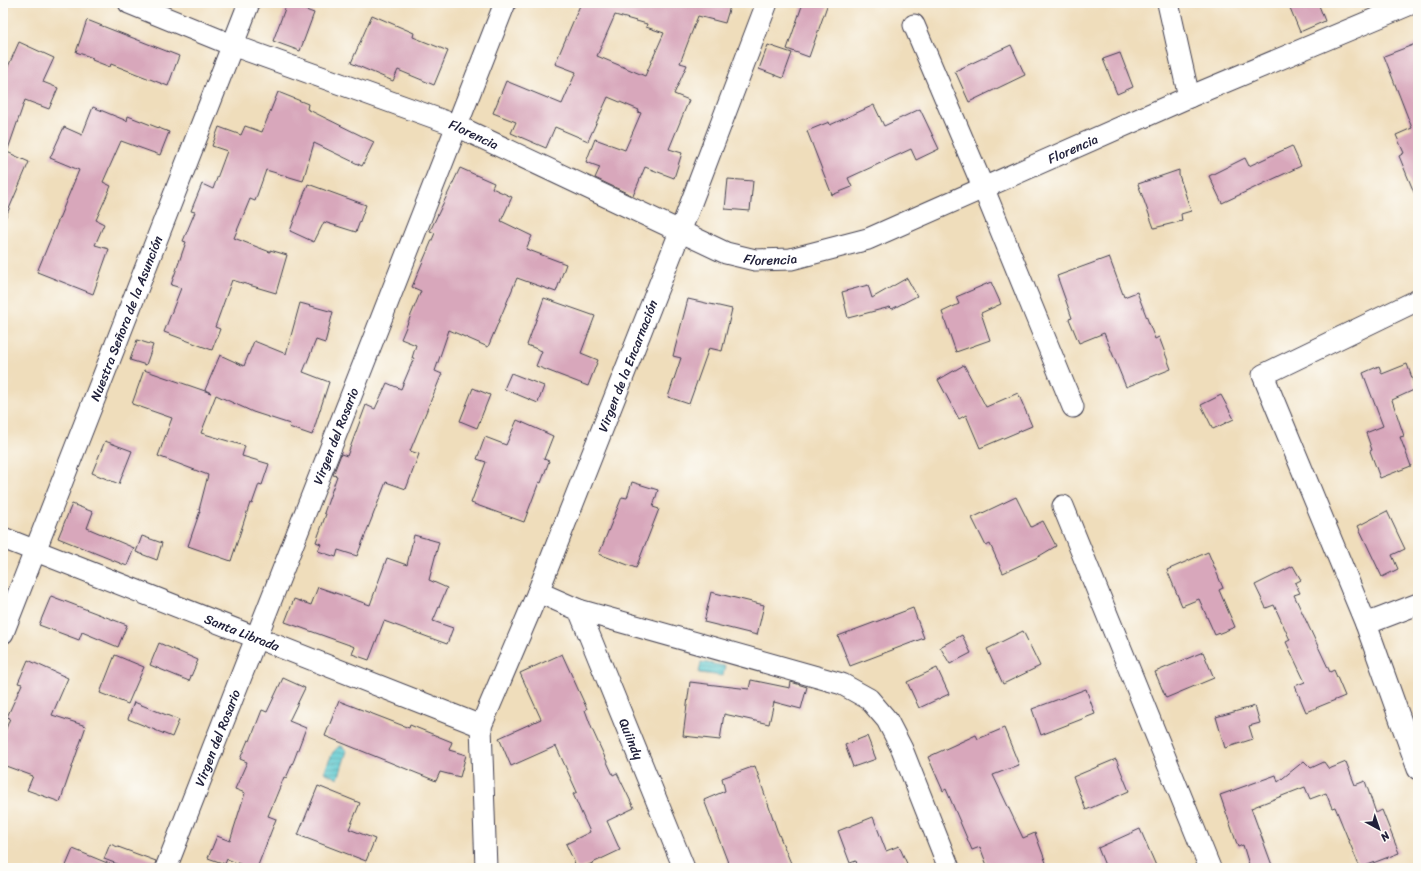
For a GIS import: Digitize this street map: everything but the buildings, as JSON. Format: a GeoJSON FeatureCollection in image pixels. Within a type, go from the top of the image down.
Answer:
{"type":"FeatureCollection","features":[{"type":"Feature","properties":{"kind":"street","name":"Florencia"},"geometry":{"type":"LineString","coordinates":[[129,3],[232,45],[455,125],[726,254],[754,260],[791,259],[868,239],[983,186],[1189,97],[1413,3]]}},
{"type":"Feature","properties":{"kind":"street","name":"Nuestra Señora de la Asunción"},"geometry":{"type":"LineString","coordinates":[[3,633],[249,3]]}},
{"type":"Feature","properties":{"kind":"street","name":"Virgen del Rosario"},"geometry":{"type":"LineString","coordinates":[[166,868],[455,125],[505,3]]}},
{"type":"Feature","properties":{"kind":"street","name":"Virgen de la Encarnación"},"geometry":{"type":"LineString","coordinates":[[482,726],[538,592],[680,232],[767,3]]}},
{"type":"Feature","properties":{"kind":"street"},"geometry":{"type":"LineString","coordinates":[[1168,3],[1189,97]]}},
{"type":"Feature","properties":{"kind":"street"},"geometry":{"type":"LineString","coordinates":[[914,25],[983,186],[1073,407]]}},
{"type":"Feature","properties":{"kind":"street"},"geometry":{"type":"LineString","coordinates":[[1418,300],[1263,375],[1366,624],[1418,769]]}},
{"type":"Feature","properties":{"kind":"street"},"geometry":{"type":"LineString","coordinates":[[1063,506],[1210,868]]}},
{"type":"Feature","properties":{"kind":"street","name":"Santa Librada"},"geometry":{"type":"LineString","coordinates":[[3,538],[482,726]]}},
{"type":"Feature","properties":{"kind":"street"},"geometry":{"type":"LineString","coordinates":[[538,592],[579,610],[842,684],[869,699],[887,720],[902,749],[949,868]]}},
{"type":"Feature","properties":{"kind":"street"},"geometry":{"type":"LineString","coordinates":[[1366,624],[1418,604]]}},
{"type":"Feature","properties":{"kind":"street","name":"Quiindy"},"geometry":{"type":"LineString","coordinates":[[579,610],[684,868]]}},
{"type":"Feature","properties":{"kind":"street"},"geometry":{"type":"LineString","coordinates":[[482,726],[486,868]]}},
{"type":"Feature","properties":{"kind":"water"},"geometry":{"type":"Polygon","coordinates":[[[701,662],[725,666],[723,676],[699,673],[701,662]]]}},
{"type":"Feature","properties":{"kind":"water"},"geometry":{"type":"Polygon","coordinates":[[[339,746],[342,746],[347,751],[338,779],[324,772],[333,752],[339,746]]]}}]}
